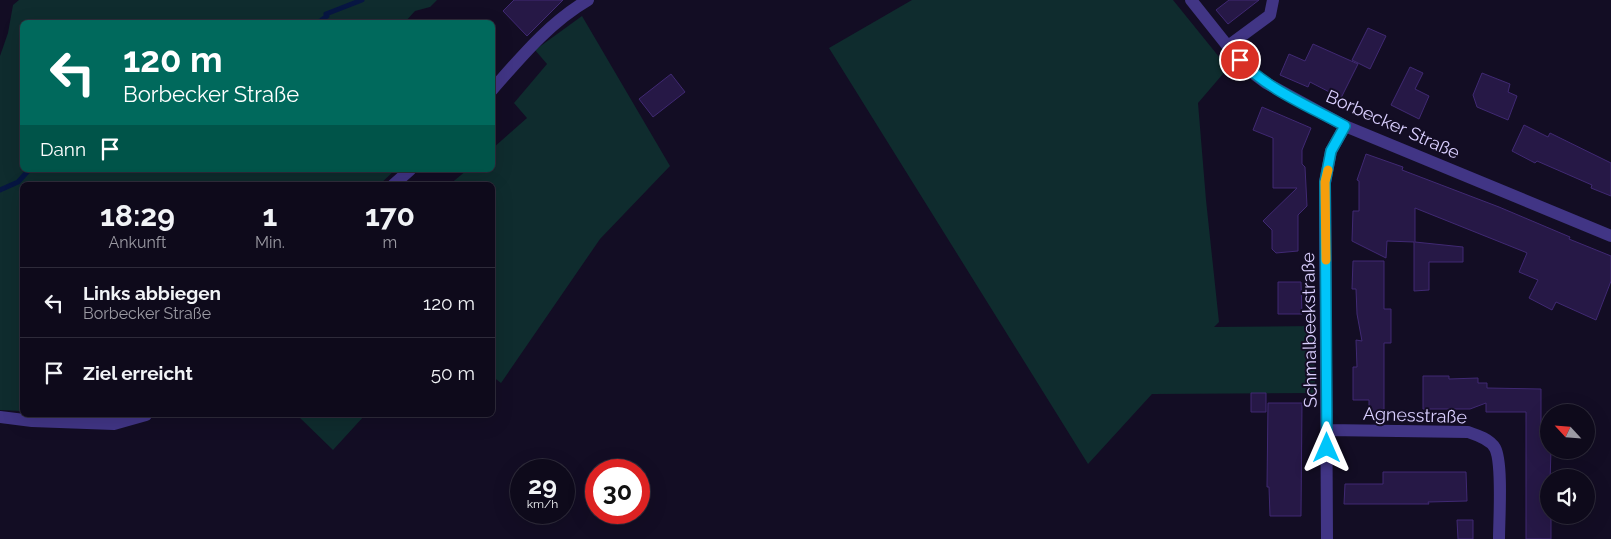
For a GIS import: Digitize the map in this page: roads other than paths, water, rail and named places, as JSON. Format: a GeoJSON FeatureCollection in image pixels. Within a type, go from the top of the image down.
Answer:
{"type":"FeatureCollection","features":[{"type":"Feature","properties":{"kind":"street"},"geometry":{"type":"LineString","coordinates":[[495,87],[534,43],[578,6],[588,0]]}},
{"type":"Feature","properties":{"kind":"street","name":"Borbecker Straße"},"geometry":{"type":"LineString","coordinates":[[1191,0],[1250,71],[1266,83],[1345,126],[1611,236]]}},
{"type":"Feature","properties":{"kind":"street"},"geometry":{"type":"LineString","coordinates":[[1228,46],[1270,15],[1273,0]]}},
{"type":"Feature","properties":{"kind":"street","name":"Schmalbeekstraße"},"geometry":{"type":"LineString","coordinates":[[1327,539],[1328,430],[1325,182],[1331,151],[1345,126]]}},
{"type":"Feature","properties":{"kind":"street"},"geometry":{"type":"LineString","coordinates":[[396,182],[408,172]]}},
{"type":"Feature","properties":{"kind":"street"},"geometry":{"type":"LineString","coordinates":[[0,417],[32,421],[114,424],[139,417]]}},
{"type":"Feature","properties":{"kind":"street","name":"Agnesstraße"},"geometry":{"type":"LineString","coordinates":[[1328,430],[1468,432],[1484,438],[1494,447],[1499,464],[1499,539]]}},
{"type":"Feature","properties":{"kind":"waterway"},"geometry":{"type":"LineString","coordinates":[[322,20],[327,16],[326,14],[362,0]]}},
{"type":"Feature","properties":{"kind":"waterway"},"geometry":{"type":"LineString","coordinates":[[0,190],[18,182],[27,172]]}}]}
